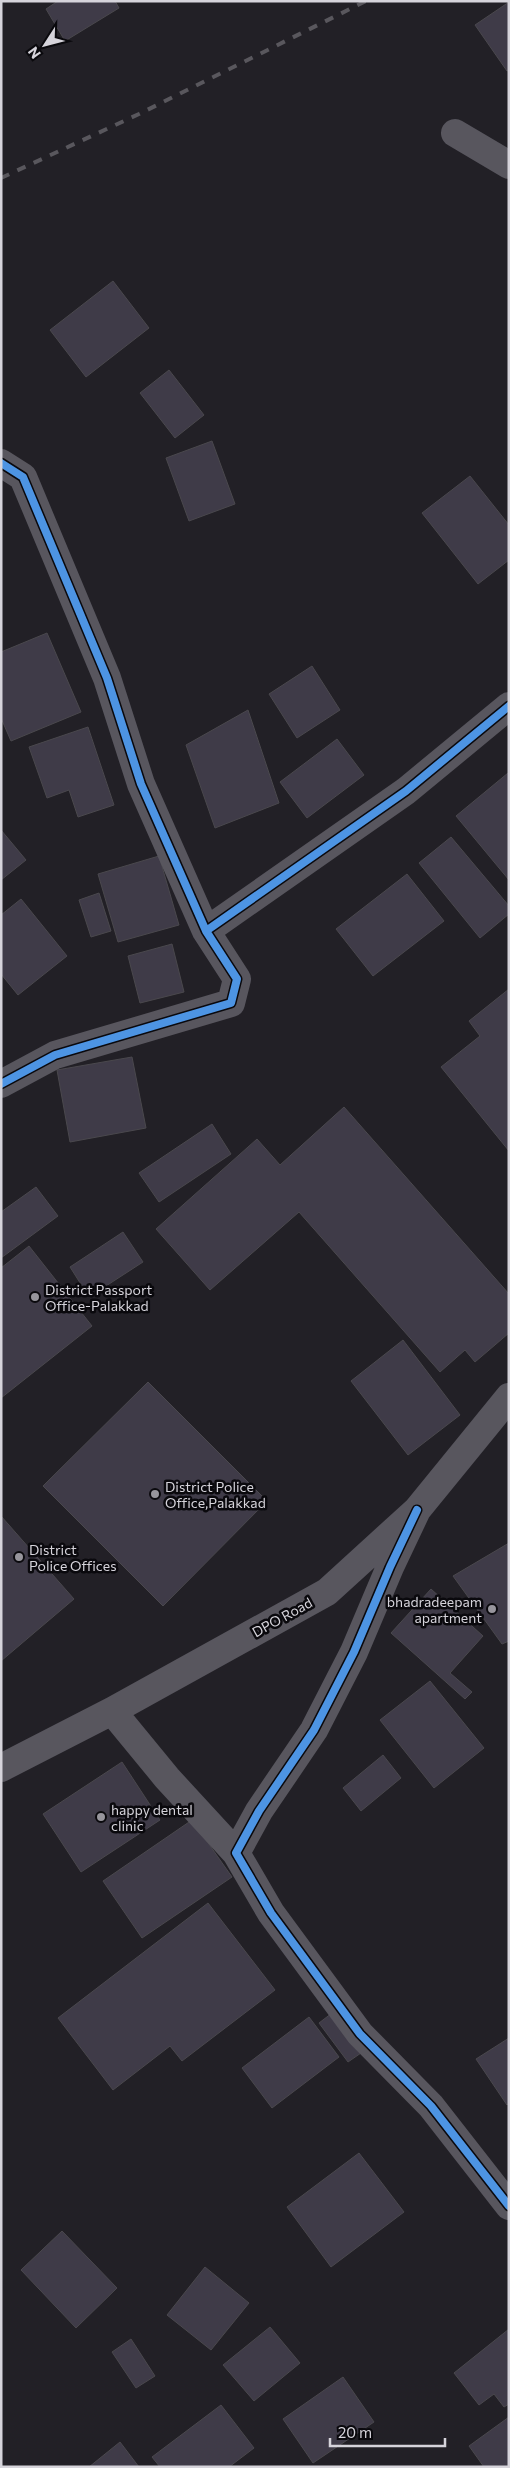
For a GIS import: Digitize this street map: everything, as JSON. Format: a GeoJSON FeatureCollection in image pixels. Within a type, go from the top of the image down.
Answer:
{"type":"FeatureCollection","features":[{"type":"Feature","properties":{"kind":"street"},"geometry":{"type":"LineString","coordinates":[[454,133],[509,165]]}},
{"type":"Feature","properties":{"kind":"street"},"geometry":{"type":"LineString","coordinates":[[1,463],[22,477],[107,678],[140,784],[206,932],[237,979],[231,1002],[55,1055],[1,1084]]}},
{"type":"Feature","properties":{"kind":"street"},"geometry":{"type":"LineString","coordinates":[[206,932],[406,791],[509,706]]}},
{"type":"Feature","properties":{"kind":"street","name":"DPO Road"},"geometry":{"type":"LineString","coordinates":[[1,1768],[112,1712],[327,1592],[417,1510],[509,1397]]}},
{"type":"Feature","properties":{"kind":"street"},"geometry":{"type":"LineString","coordinates":[[236,1853],[259,1811],[314,1730],[354,1652],[390,1567],[417,1510]]}},
{"type":"Feature","properties":{"kind":"street"},"geometry":{"type":"LineString","coordinates":[[112,1712],[167,1778],[236,1853],[271,1913],[360,2034],[431,2106],[509,2206]]}},
{"type":"Feature","properties":{"kind":"building"},"geometry":{"type":"Polygon","coordinates":[[[58,1],[115,1],[119,8],[65,41],[46,9],[58,1]]]}},
{"type":"Feature","properties":{"kind":"building"},"geometry":{"type":"Polygon","coordinates":[[[509,2],[509,70],[507,71],[475,25],[509,2]]]}},
{"type":"Feature","properties":{"kind":"building"},"geometry":{"type":"Polygon","coordinates":[[[113,281],[149,328],[86,377],[50,330],[113,281]]]}},
{"type":"Feature","properties":{"kind":"building"},"geometry":{"type":"Polygon","coordinates":[[[169,370],[204,415],[175,438],[140,393],[169,370]]]}},
{"type":"Feature","properties":{"kind":"building"},"geometry":{"type":"Polygon","coordinates":[[[212,441],[235,504],[189,521],[166,458],[212,441]]]}},
{"type":"Feature","properties":{"kind":"building"},"geometry":{"type":"Polygon","coordinates":[[[470,476],[509,525],[509,560],[478,584],[422,513],[470,476]]]}},
{"type":"Feature","properties":{"kind":"building"},"geometry":{"type":"Polygon","coordinates":[[[47,633],[81,712],[11,741],[1,718],[1,652],[47,633]]]}},
{"type":"Feature","properties":{"kind":"building"},"geometry":{"type":"Polygon","coordinates":[[[312,666],[340,710],[297,738],[269,694],[312,666]]]}},
{"type":"Feature","properties":{"kind":"building"},"geometry":{"type":"Polygon","coordinates":[[[248,710],[279,803],[215,828],[186,745],[248,710]]]}},
{"type":"Feature","properties":{"kind":"building"},"geometry":{"type":"Polygon","coordinates":[[[88,727],[114,805],[78,817],[69,790],[47,798],[29,747],[88,727]]]}},
{"type":"Feature","properties":{"kind":"building"},"geometry":{"type":"Polygon","coordinates":[[[337,739],[364,775],[307,818],[280,782],[337,739]]]}},
{"type":"Feature","properties":{"kind":"building"},"geometry":{"type":"Polygon","coordinates":[[[509,773],[509,880],[456,816],[509,773]]]}},
{"type":"Feature","properties":{"kind":"building"},"geometry":{"type":"Polygon","coordinates":[[[1,830],[26,860],[1,880],[1,830]]]}},
{"type":"Feature","properties":{"kind":"building"},"geometry":{"type":"Polygon","coordinates":[[[451,837],[509,906],[509,914],[480,938],[419,863],[451,837]]]}},
{"type":"Feature","properties":{"kind":"building"},"geometry":{"type":"Polygon","coordinates":[[[159,856],[179,925],[118,942],[98,874],[159,856]]]}},
{"type":"Feature","properties":{"kind":"building"},"geometry":{"type":"Polygon","coordinates":[[[407,874],[444,921],[373,976],[336,929],[407,874]]]}},
{"type":"Feature","properties":{"kind":"building"},"geometry":{"type":"Polygon","coordinates":[[[99,893],[111,931],[91,937],[79,900],[99,893]]]}},
{"type":"Feature","properties":{"kind":"building"},"geometry":{"type":"Polygon","coordinates":[[[21,899],[67,956],[18,995],[1,974],[1,915],[21,899]]]}},
{"type":"Feature","properties":{"kind":"building"},"geometry":{"type":"Polygon","coordinates":[[[172,944],[184,992],[140,1003],[128,956],[172,944]]]}},
{"type":"Feature","properties":{"kind":"building"},"geometry":{"type":"Polygon","coordinates":[[[509,989],[509,1151],[441,1067],[480,1036],[469,1021],[509,989]]]}},
{"type":"Feature","properties":{"kind":"building"},"geometry":{"type":"Polygon","coordinates":[[[132,1057],[146,1128],[70,1142],[57,1070],[132,1057]]]}},
{"type":"Feature","properties":{"kind":"building"},"geometry":{"type":"Polygon","coordinates":[[[344,1107],[509,1294],[509,1333],[475,1362],[465,1350],[440,1372],[299,1212],[210,1290],[156,1229],[257,1139],[280,1165],[344,1107]]]}},
{"type":"Feature","properties":{"kind":"building"},"geometry":{"type":"Polygon","coordinates":[[[212,1124],[231,1154],[159,1202],[139,1173],[212,1124]]]}},
{"type":"Feature","properties":{"kind":"building"},"geometry":{"type":"Polygon","coordinates":[[[36,1187],[58,1216],[1,1258],[1,1212],[36,1187]]]}},
{"type":"Feature","properties":{"kind":"building"},"geometry":{"type":"Polygon","coordinates":[[[123,1232],[143,1262],[89,1297],[70,1267],[123,1232]]]}},
{"type":"Feature","properties":{"kind":"building","name":"District Passport Office-Palakkad"},"geometry":{"type":"Polygon","coordinates":[[[29,1246],[92,1326],[1,1398],[1,1268],[29,1246]]]}},
{"type":"Feature","properties":{"kind":"building"},"geometry":{"type":"Polygon","coordinates":[[[403,1340],[460,1415],[408,1455],[351,1381],[403,1340]]]}},
{"type":"Feature","properties":{"kind":"building","name":"District Police Office,Palakkad"},"geometry":{"type":"Polygon","coordinates":[[[148,1382],[267,1501],[163,1606],[43,1486],[148,1382]]]}},
{"type":"Feature","properties":{"kind":"building","name":"District Police Offices"},"geometry":{"type":"Polygon","coordinates":[[[1,1516],[74,1599],[1,1661],[1,1516]]]}},
{"type":"Feature","properties":{"kind":"building","name":"bhadradeepam apartment"},"geometry":{"type":"Polygon","coordinates":[[[509,1543],[509,1641],[502,1644],[453,1576],[509,1543]]]}},
{"type":"Feature","properties":{"kind":"building"},"geometry":{"type":"Polygon","coordinates":[[[431,1589],[483,1636],[450,1673],[472,1692],[465,1699],[391,1633],[431,1589]]]}},
{"type":"Feature","properties":{"kind":"building"},"geometry":{"type":"Polygon","coordinates":[[[430,1681],[484,1748],[434,1788],[380,1720],[430,1681]]]}},
{"type":"Feature","properties":{"kind":"building"},"geometry":{"type":"Polygon","coordinates":[[[383,1755],[401,1778],[361,1811],[343,1788],[383,1755]]]}},
{"type":"Feature","properties":{"kind":"building","name":"happy dental clinic"},"geometry":{"type":"Polygon","coordinates":[[[122,1762],[160,1820],[81,1872],[43,1814],[122,1762]]]}},
{"type":"Feature","properties":{"kind":"building"},"geometry":{"type":"Polygon","coordinates":[[[192,1820],[232,1877],[142,1938],[103,1881],[192,1820]]]}},
{"type":"Feature","properties":{"kind":"building"},"geometry":{"type":"Polygon","coordinates":[[[208,1903],[275,1990],[182,2061],[170,2046],[113,2090],[58,2018],[208,1903]]]}},
{"type":"Feature","properties":{"kind":"building"},"geometry":{"type":"Polygon","coordinates":[[[332,2013],[361,2053],[348,2062],[319,2023],[332,2013]]]}},
{"type":"Feature","properties":{"kind":"building"},"geometry":{"type":"Polygon","coordinates":[[[309,2017],[339,2057],[272,2108],[242,2068],[309,2017]]]}},
{"type":"Feature","properties":{"kind":"building"},"geometry":{"type":"Polygon","coordinates":[[[509,2038],[509,2103],[507,2105],[476,2059],[509,2038]]]}},
{"type":"Feature","properties":{"kind":"building"},"geometry":{"type":"Polygon","coordinates":[[[359,2153],[404,2212],[331,2267],[287,2207],[359,2153]]]}},
{"type":"Feature","properties":{"kind":"building"},"geometry":{"type":"Polygon","coordinates":[[[62,2231],[117,2288],[76,2328],[21,2270],[62,2231]]]}},
{"type":"Feature","properties":{"kind":"building"},"geometry":{"type":"Polygon","coordinates":[[[205,2267],[249,2303],[211,2350],[167,2315],[205,2267]]]}},
{"type":"Feature","properties":{"kind":"building"},"geometry":{"type":"Polygon","coordinates":[[[270,2327],[300,2363],[254,2401],[223,2365],[270,2327]]]}},
{"type":"Feature","properties":{"kind":"building"},"geometry":{"type":"Polygon","coordinates":[[[509,2329],[509,2404],[504,2407],[494,2394],[479,2405],[454,2373],[509,2329]]]}},
{"type":"Feature","properties":{"kind":"building"},"geometry":{"type":"Polygon","coordinates":[[[131,2339],[155,2376],[136,2388],[112,2352],[131,2339]]]}},
{"type":"Feature","properties":{"kind":"building"},"geometry":{"type":"Polygon","coordinates":[[[343,2377],[374,2422],[313,2463],[283,2419],[343,2377]]]}},
{"type":"Feature","properties":{"kind":"building"},"geometry":{"type":"Polygon","coordinates":[[[221,2405],[254,2448],[229,2467],[160,2467],[152,2457],[221,2405]]]}},
{"type":"Feature","properties":{"kind":"building"},"geometry":{"type":"Polygon","coordinates":[[[509,2417],[509,2467],[484,2467],[469,2446],[509,2417]]]}},
{"type":"Feature","properties":{"kind":"building"},"geometry":{"type":"Polygon","coordinates":[[[120,2442],[139,2467],[89,2467],[120,2442]]]}},
{"type":"Feature","properties":{"kind":"railway"},"geometry":{"type":"LineString","coordinates":[[1,178],[139,114],[366,1]]}},
{"type":"Feature","properties":{"kind":"cycle path"},"geometry":{"type":"LineString","coordinates":[[1,463],[23,477],[107,678],[141,784],[206,931],[237,979],[231,1003],[55,1055],[1,1084]]}},
{"type":"Feature","properties":{"kind":"cycle path"},"geometry":{"type":"LineString","coordinates":[[206,931],[406,791],[509,706]]}},
{"type":"Feature","properties":{"kind":"cycle path"},"geometry":{"type":"LineString","coordinates":[[417,1510],[390,1567],[354,1652],[314,1730],[259,1811],[236,1853],[271,1913],[360,2034],[431,2106],[509,2206]]}},
{"type":"Feature","properties":{"kind":"place","name":"District Passport Office-Palakkad"},"geometry":{"type":"Point","coordinates":[35,1297]}},
{"type":"Feature","properties":{"kind":"place","name":"District Police Office,Palakkad"},"geometry":{"type":"Point","coordinates":[155,1494]}},
{"type":"Feature","properties":{"kind":"place","name":"District Police Offices"},"geometry":{"type":"Point","coordinates":[19,1557]}},
{"type":"Feature","properties":{"kind":"place","name":"bhadradeepam apartment"},"geometry":{"type":"Point","coordinates":[492,1609]}},
{"type":"Feature","properties":{"kind":"place","name":"happy dental clinic"},"geometry":{"type":"Point","coordinates":[101,1817]}}]}
